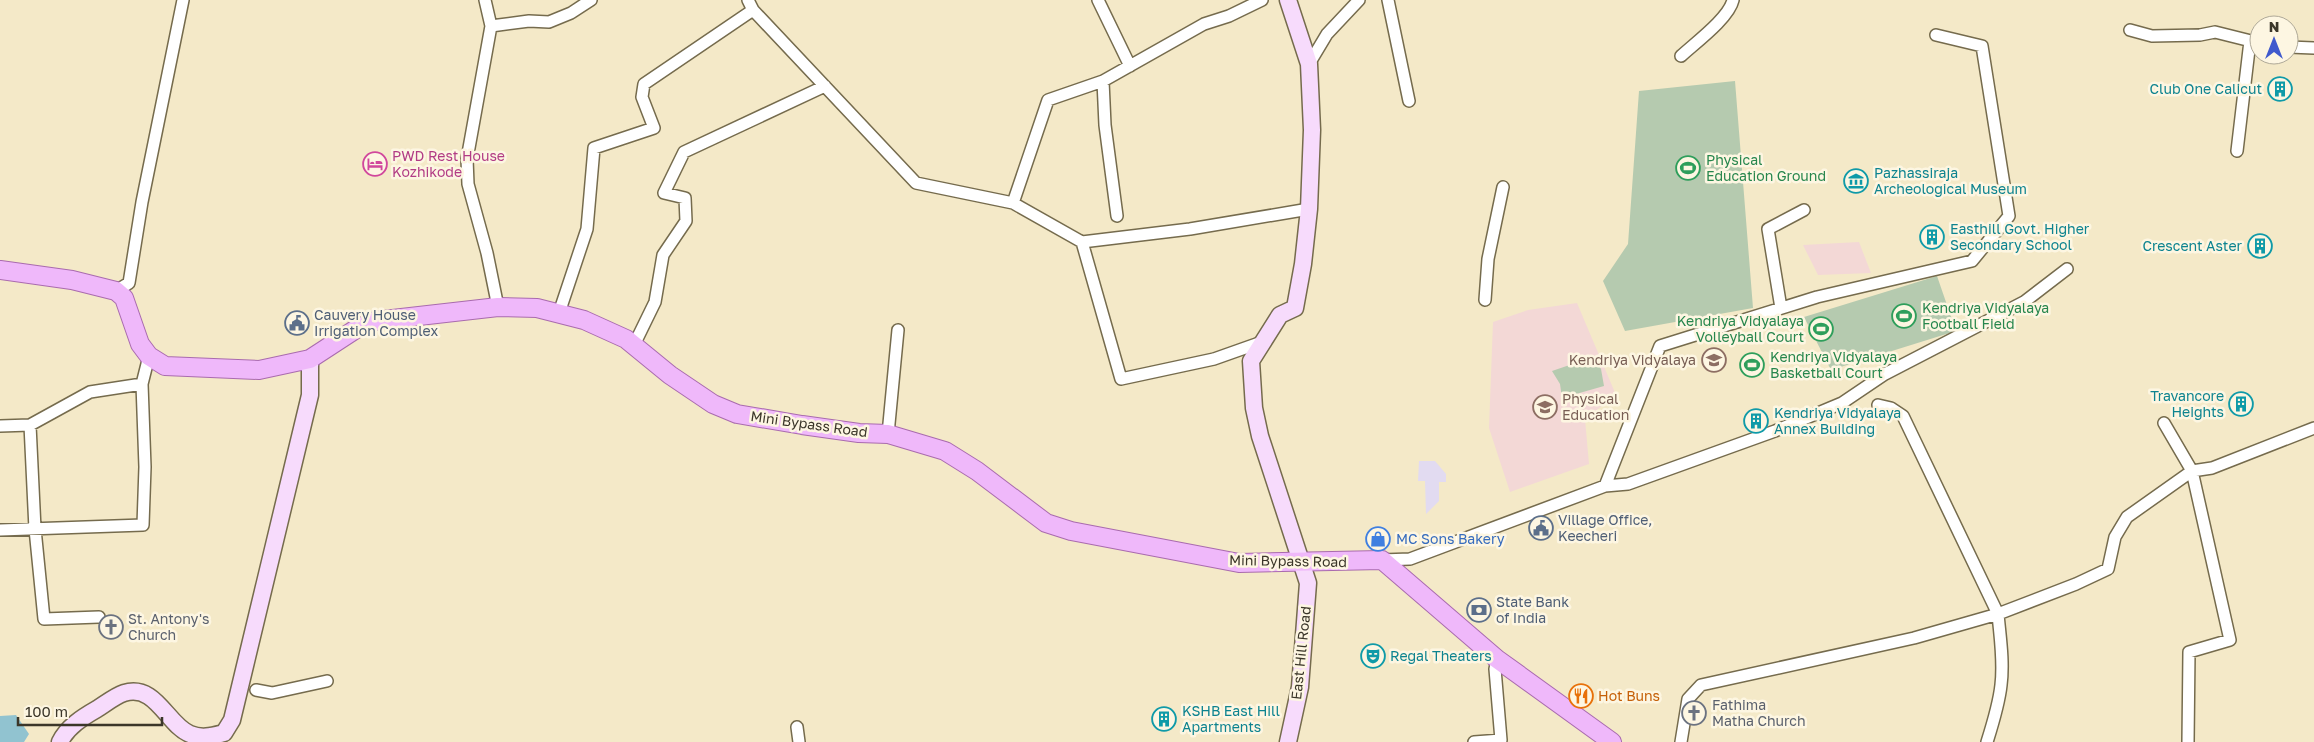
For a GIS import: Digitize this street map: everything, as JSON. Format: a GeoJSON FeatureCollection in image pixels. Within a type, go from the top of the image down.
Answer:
{"type":"FeatureCollection","features":[{"type":"Feature","properties":{"kind":"main road"},"geometry":{"type":"LineString","coordinates":[[0,270],[72,280],[116,291],[124,298],[140,344],[149,356]]}},
{"type":"Feature","properties":{"kind":"main road","name":"Mini Bypass Road"},"geometry":{"type":"LineString","coordinates":[[149,356],[165,366],[259,370],[310,359],[356,329],[375,321],[498,307],[536,308],[584,320],[626,339],[670,375],[713,404],[737,414],[802,425],[888,434],[945,451],[977,471],[1046,523],[1071,531],[1239,563],[1382,560]]}},
{"type":"Feature","properties":{"kind":"main road"},"geometry":{"type":"LineString","coordinates":[[1382,560],[1497,658],[1612,742]]}},
{"type":"Feature","properties":{"kind":"street"},"geometry":{"type":"LineString","coordinates":[[116,291],[129,283],[142,202],[183,0]]}},
{"type":"Feature","properties":{"kind":"street"},"geometry":{"type":"LineString","coordinates":[[485,0],[492,26],[467,159],[468,184],[487,253],[498,307]]}},
{"type":"Feature","properties":{"kind":"street"},"geometry":{"type":"LineString","coordinates":[[492,26],[529,21],[549,22],[571,14],[591,0]]}},
{"type":"Feature","properties":{"kind":"street"},"geometry":{"type":"LineString","coordinates":[[1098,0],[1130,66]]}},
{"type":"Feature","properties":{"kind":"street"},"geometry":{"type":"LineString","coordinates":[[1013,202],[1048,100],[1104,81],[1204,24],[1229,16],[1262,0]]}},
{"type":"Feature","properties":{"kind":"street"},"geometry":{"type":"LineString","coordinates":[[558,314],[587,229],[594,148],[654,128],[642,97],[644,84],[750,5],[916,183],[1013,202],[1082,242],[1190,229],[1309,209],[1312,130],[1309,64],[1288,0]]}},
{"type":"Feature","properties":{"kind":"street"},"geometry":{"type":"LineString","coordinates":[[1309,64],[1328,34],[1359,0]]}},
{"type":"Feature","properties":{"kind":"street"},"geometry":{"type":"LineString","coordinates":[[1388,0],[1409,101]]}},
{"type":"Feature","properties":{"kind":"street"},"geometry":{"type":"LineString","coordinates":[[1681,56],[1720,20],[1732,5],[1733,0]]}},
{"type":"Feature","properties":{"kind":"street"},"geometry":{"type":"LineString","coordinates":[[2130,30],[2152,36],[2200,36],[2215,32],[2249,40]]}},
{"type":"Feature","properties":{"kind":"street"},"geometry":{"type":"LineString","coordinates":[[1605,486],[1660,346],[1780,308],[1972,260],[2009,216],[1982,46],[1936,35]]}},
{"type":"Feature","properties":{"kind":"street"},"geometry":{"type":"LineString","coordinates":[[2299,47],[2314,48]]}},
{"type":"Feature","properties":{"kind":"street"},"geometry":{"type":"LineString","coordinates":[[2237,151],[2251,65]]}},
{"type":"Feature","properties":{"kind":"street"},"geometry":{"type":"LineString","coordinates":[[1104,81],[1105,125],[1117,216]]}},
{"type":"Feature","properties":{"kind":"street"},"geometry":{"type":"LineString","coordinates":[[634,345],[655,302],[663,255],[686,221],[685,198],[664,193],[684,152],[825,86]]}},
{"type":"Feature","properties":{"kind":"street"},"geometry":{"type":"LineString","coordinates":[[1485,300],[1488,259],[1502,187]]}},
{"type":"Feature","properties":{"kind":"street","name":"East Hill Road"},"geometry":{"type":"LineString","coordinates":[[1288,742],[1300,687],[1308,583],[1260,436],[1254,408],[1251,361],[1280,315],[1295,308],[1303,264],[1309,209]]}},
{"type":"Feature","properties":{"kind":"street"},"geometry":{"type":"LineString","coordinates":[[1780,308],[1768,229],[1804,210]]}},
{"type":"Feature","properties":{"kind":"street"},"geometry":{"type":"LineString","coordinates":[[1082,242],[1122,379],[1214,358],[1262,342]]}},
{"type":"Feature","properties":{"kind":"street"},"geometry":{"type":"LineString","coordinates":[[1382,560],[1410,559],[1605,486],[1628,484],[1775,431],[1842,403],[1885,374],[2024,302],[2067,269]]}},
{"type":"Feature","properties":{"kind":"street"},"geometry":{"type":"LineString","coordinates":[[888,434],[898,330]]}},
{"type":"Feature","properties":{"kind":"street"},"geometry":{"type":"LineString","coordinates":[[0,530],[143,525],[145,467],[142,384],[149,356]]}},
{"type":"Feature","properties":{"kind":"street"},"geometry":{"type":"LineString","coordinates":[[60,742],[64,733],[84,717],[124,693],[139,692],[150,697],[188,734],[206,738],[224,733],[232,720],[310,395],[310,359]]}},
{"type":"Feature","properties":{"kind":"street"},"geometry":{"type":"LineString","coordinates":[[0,426],[30,425],[90,392],[142,384]]}},
{"type":"Feature","properties":{"kind":"street"},"geometry":{"type":"LineString","coordinates":[[1878,405],[1891,408],[1903,416],[1998,614],[2002,684],[1987,742]]}},
{"type":"Feature","properties":{"kind":"street"},"geometry":{"type":"LineString","coordinates":[[2164,423],[2192,471],[2230,640],[2189,652],[2188,742]]}},
{"type":"Feature","properties":{"kind":"street"},"geometry":{"type":"LineString","coordinates":[[30,425],[35,529],[44,619],[99,617]]}},
{"type":"Feature","properties":{"kind":"street"},"geometry":{"type":"LineString","coordinates":[[1681,742],[1688,698],[1701,685],[1914,638],[1998,614],[2076,584],[2108,569],[2115,537],[2127,517],[2192,471],[2212,468],[2314,428]]}},
{"type":"Feature","properties":{"kind":"street"},"geometry":{"type":"LineString","coordinates":[[1474,742],[1501,741],[1495,669],[1497,658]]}},
{"type":"Feature","properties":{"kind":"street"},"geometry":{"type":"LineString","coordinates":[[256,690],[272,693],[327,681]]}},
{"type":"Feature","properties":{"kind":"street"},"geometry":{"type":"LineString","coordinates":[[796,727],[799,742]]}},
{"type":"Feature","properties":{"kind":"shaded area"},"geometry":{"type":"Polygon","coordinates":[[[1859,242],[1871,273],[1818,275],[1803,245],[1859,242]]]}},
{"type":"Feature","properties":{"kind":"shaded area","name":"Physical Education"},"geometry":{"type":"Polygon","coordinates":[[[1577,303],[1616,395],[1585,419],[1589,464],[1510,492],[1489,428],[1493,322],[1528,310],[1577,303]]]}},
{"type":"Feature","properties":{"kind":"shaded area"},"geometry":{"type":"Polygon","coordinates":[[[1419,461],[1435,461],[1446,474],[1446,482],[1439,482],[1439,501],[1426,514],[1425,481],[1418,481],[1419,461]]]}},
{"type":"Feature","properties":{"kind":"green space","name":"Physical Education Ground"},"geometry":{"type":"Polygon","coordinates":[[[1735,81],[1753,308],[1625,331],[1603,281],[1628,244],[1639,91],[1735,81]]]}},
{"type":"Feature","properties":{"kind":"green space"},"geometry":{"type":"Polygon","coordinates":[[[1937,276],[1956,331],[1831,370],[1804,317],[1937,276]]]}},
{"type":"Feature","properties":{"kind":"green space"},"geometry":{"type":"Polygon","coordinates":[[[1593,357],[1601,369],[1604,386],[1562,398],[1560,384],[1552,371],[1593,357]]]}},
{"type":"Feature","properties":{"kind":"water"},"geometry":{"type":"Polygon","coordinates":[[[16,715],[29,734],[24,742],[0,742],[0,716],[16,715]]]}},
{"type":"Feature","properties":{"kind":"place","name":"Club One Calicut"},"geometry":{"type":"Point","coordinates":[2280,89]}},
{"type":"Feature","properties":{"kind":"place","name":"PWD Rest House Kozhikode"},"geometry":{"type":"Point","coordinates":[375,164]}},
{"type":"Feature","properties":{"kind":"place","name":"Physical Education Ground"},"geometry":{"type":"Point","coordinates":[1688,168]}},
{"type":"Feature","properties":{"kind":"place","name":"Pazhassiraja Archeological Museum"},"geometry":{"type":"Point","coordinates":[1856,181]}},
{"type":"Feature","properties":{"kind":"place","name":"Easthill Govt. Higher Secondary School"},"geometry":{"type":"Point","coordinates":[1932,237]}},
{"type":"Feature","properties":{"kind":"place","name":"Crescent Aster"},"geometry":{"type":"Point","coordinates":[2260,246]}},
{"type":"Feature","properties":{"kind":"place","name":"Kendriya Vidyalaya Football Field"},"geometry":{"type":"Point","coordinates":[1904,316]}},
{"type":"Feature","properties":{"kind":"place","name":"Cauvery House Irrigation Complex"},"geometry":{"type":"Point","coordinates":[297,323]}},
{"type":"Feature","properties":{"kind":"place","name":"Kendriya Vidyalaya Volleyball Court"},"geometry":{"type":"Point","coordinates":[1821,329]}},
{"type":"Feature","properties":{"kind":"place","name":"Kendriya Vidyalaya"},"geometry":{"type":"Point","coordinates":[1714,360]}},
{"type":"Feature","properties":{"kind":"place","name":"Kendriya Vidyalaya Basketball Court"},"geometry":{"type":"Point","coordinates":[1752,365]}},
{"type":"Feature","properties":{"kind":"place","name":"Travancore Heights"},"geometry":{"type":"Point","coordinates":[2241,404]}},
{"type":"Feature","properties":{"kind":"place","name":"Physical Education"},"geometry":{"type":"Point","coordinates":[1545,407]}},
{"type":"Feature","properties":{"kind":"place","name":"Kendriya Vidyalaya Annex Building"},"geometry":{"type":"Point","coordinates":[1756,421]}},
{"type":"Feature","properties":{"kind":"place","name":"Village Office, Keecheri"},"geometry":{"type":"Point","coordinates":[1541,528]}},
{"type":"Feature","properties":{"kind":"place","name":"MC Sons Bakery"},"geometry":{"type":"Point","coordinates":[1378,539]}},
{"type":"Feature","properties":{"kind":"place","name":"State Bank of India"},"geometry":{"type":"Point","coordinates":[1479,610]}},
{"type":"Feature","properties":{"kind":"place","name":"St. Antony's Church"},"geometry":{"type":"Point","coordinates":[111,627]}},
{"type":"Feature","properties":{"kind":"place","name":"Regal Theaters"},"geometry":{"type":"Point","coordinates":[1373,656]}},
{"type":"Feature","properties":{"kind":"place","name":"Hot Buns"},"geometry":{"type":"Point","coordinates":[1581,696]}},
{"type":"Feature","properties":{"kind":"place","name":"Fathima Matha Church"},"geometry":{"type":"Point","coordinates":[1694,713]}},
{"type":"Feature","properties":{"kind":"place","name":"KSHB East Hill Apartments"},"geometry":{"type":"Point","coordinates":[1164,719]}}]}
